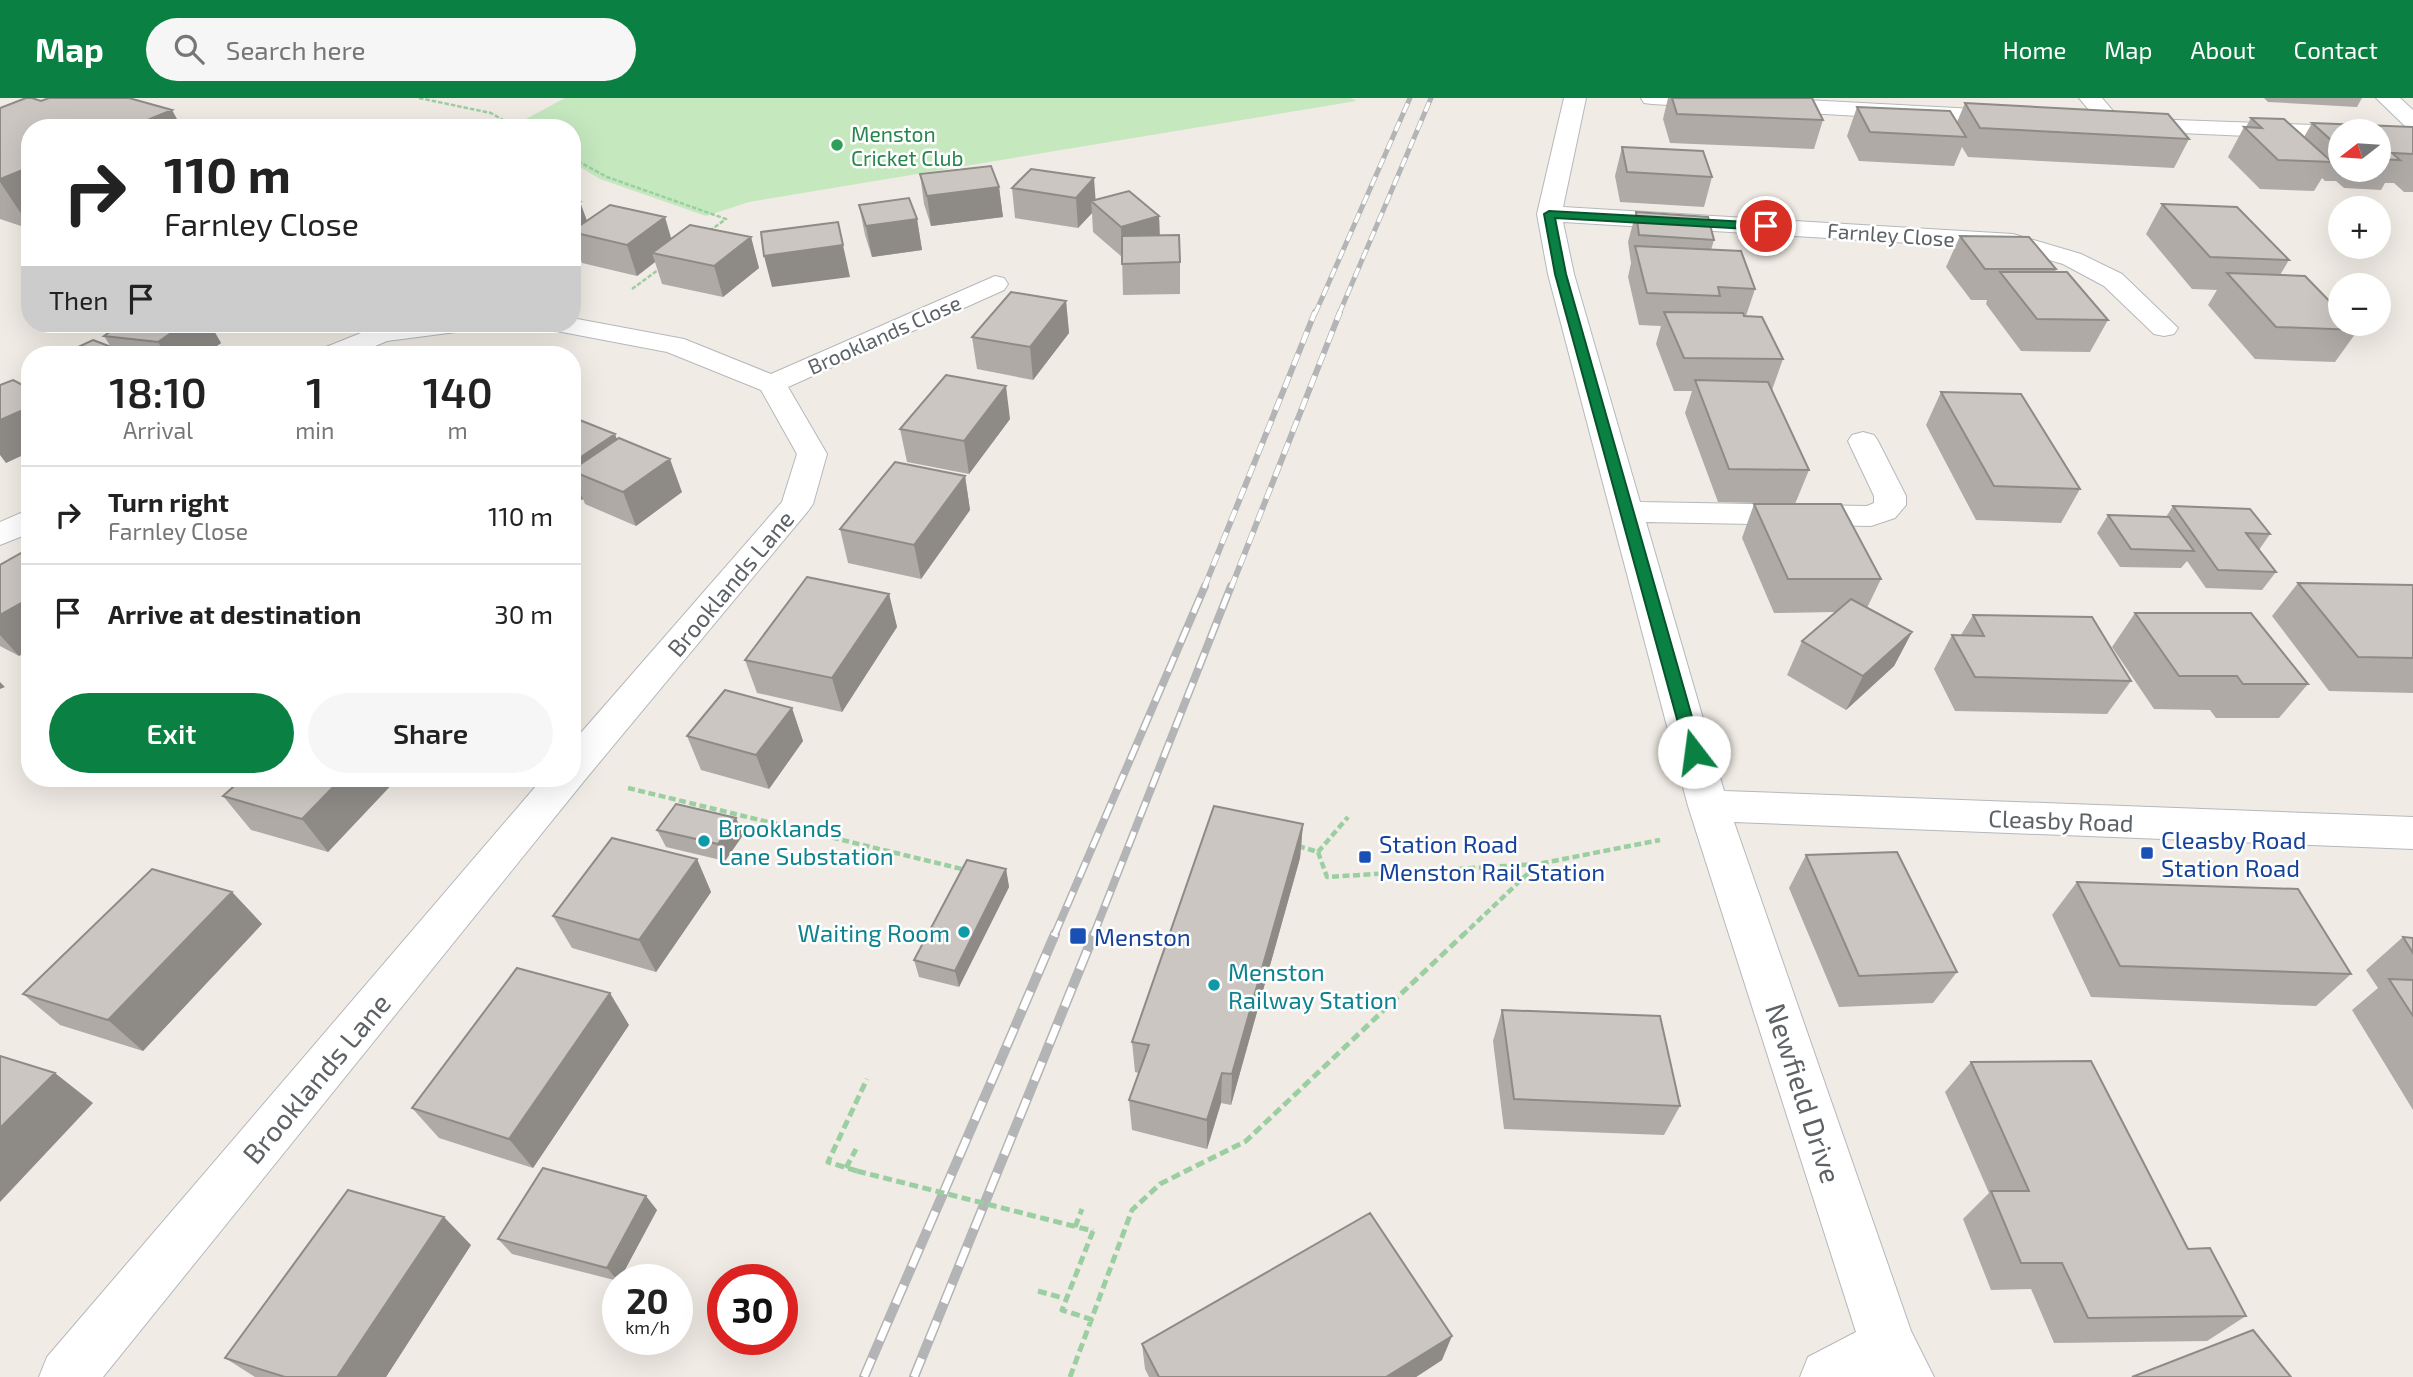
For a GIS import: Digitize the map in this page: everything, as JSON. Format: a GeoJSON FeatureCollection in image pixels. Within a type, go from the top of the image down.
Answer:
{"type":"FeatureCollection","features":[{"type":"Feature","properties":{"kind":"street"},"geometry":{"type":"LineString","coordinates":[[1549,214],[1575,98]]}},
{"type":"Feature","properties":{"kind":"street"},"geometry":{"type":"LineString","coordinates":[[1652,98],[2031,119]]}},
{"type":"Feature","properties":{"kind":"street"},"geometry":{"type":"LineString","coordinates":[[2090,98],[2112,123]]}},
{"type":"Feature","properties":{"kind":"street"},"geometry":{"type":"LineString","coordinates":[[2387,98],[2409,131]]}},
{"type":"Feature","properties":{"kind":"street"},"geometry":{"type":"LineString","coordinates":[[2085,121],[2328,132]]}},
{"type":"Feature","properties":{"kind":"street","name":"Farnley Close"},"geometry":{"type":"LineString","coordinates":[[1549,214],[2013,242],[2072,259],[2113,280],[2164,328]]}},
{"type":"Feature","properties":{"kind":"street","name":"Newfield Drive"},"geometry":{"type":"LineString","coordinates":[[1549,214],[1561,274],[1709,806],[1897,1361]]}},
{"type":"Feature","properties":{"kind":"street","name":"Brooklands Close"},"geometry":{"type":"LineString","coordinates":[[772,384],[995,284]]}},
{"type":"Feature","properties":{"kind":"street"},"geometry":{"type":"LineString","coordinates":[[581,328],[674,345],[772,384]]}},
{"type":"Feature","properties":{"kind":"street"},"geometry":{"type":"LineString","coordinates":[[348,346],[372,333]]}},
{"type":"Feature","properties":{"kind":"street","name":"Brooklands Lane"},"geometry":{"type":"LineString","coordinates":[[581,758],[797,504],[812,454],[772,384]]}},
{"type":"Feature","properties":{"kind":"street"},"geometry":{"type":"LineString","coordinates":[[1627,512],[1871,516],[1884,511],[1890,505],[1890,496],[1863,441]]}},
{"type":"Feature","properties":{"kind":"street"},"geometry":{"type":"LineString","coordinates":[[0,535],[21,524]]}},
{"type":"Feature","properties":{"kind":"street","name":"Brooklands Lane"},"geometry":{"type":"LineString","coordinates":[[67,1377],[558,787]]}},
{"type":"Feature","properties":{"kind":"street","name":"Cleasby Road"},"geometry":{"type":"LineString","coordinates":[[1709,806],[2413,833]]}},
{"type":"Feature","properties":{"kind":"street"},"geometry":{"type":"LineString","coordinates":[[1828,1377],[1897,1361]]}},
{"type":"Feature","properties":{"kind":"path"},"geometry":{"type":"LineString","coordinates":[[419,98],[491,113],[501,119]]}},
{"type":"Feature","properties":{"kind":"path"},"geometry":{"type":"LineString","coordinates":[[581,163],[607,177],[726,219],[704,236]]}},
{"type":"Feature","properties":{"kind":"path"},"geometry":{"type":"LineString","coordinates":[[581,320],[670,261]]}},
{"type":"Feature","properties":{"kind":"path"},"geometry":{"type":"LineString","coordinates":[[625,787],[968,870]]}},
{"type":"Feature","properties":{"kind":"path"},"geometry":{"type":"LineString","coordinates":[[1318,852],[1327,877],[1538,864],[1670,838],[1709,806]]}},
{"type":"Feature","properties":{"kind":"path"},"geometry":{"type":"LineString","coordinates":[[1318,852],[1348,817]]}},
{"type":"Feature","properties":{"kind":"path"},"geometry":{"type":"LineString","coordinates":[[1293,845],[1318,852]]}},
{"type":"Feature","properties":{"kind":"path"},"geometry":{"type":"LineString","coordinates":[[1070,1377],[1132,1210],[1160,1184],[1247,1141],[1538,864]]}},
{"type":"Feature","properties":{"kind":"path"},"geometry":{"type":"LineString","coordinates":[[867,1079],[828,1162],[1093,1231],[1062,1310],[1093,1320]]}},
{"type":"Feature","properties":{"kind":"path"},"geometry":{"type":"LineString","coordinates":[[846,1168],[856,1149]]}},
{"type":"Feature","properties":{"kind":"path"},"geometry":{"type":"LineString","coordinates":[[1076,1227],[1082,1209]]}},
{"type":"Feature","properties":{"kind":"path"},"geometry":{"type":"LineString","coordinates":[[1038,1292],[1066,1300]]}},
{"type":"Feature","properties":{"kind":"green space","name":"Menston Cricket Club"},"geometry":{"type":"Polygon","coordinates":[[[565,98],[1351,98],[1356,101],[749,202],[706,216],[600,179],[581,167],[581,119],[526,119],[565,98]]]}},
{"type":"Feature","properties":{"kind":"building"},"geometry":{"type":"Polygon","coordinates":[[[26,98],[41,101],[49,98],[129,98],[172,110],[150,119],[21,119],[21,171],[0,179],[0,108],[26,98]]]}},
{"type":"Feature","properties":{"kind":"building"},"geometry":{"type":"Polygon","coordinates":[[[1672,98],[1812,98],[1823,120],[1677,114],[1672,98]]]}},
{"type":"Feature","properties":{"kind":"building"},"geometry":{"type":"Polygon","coordinates":[[[1965,103],[2168,114],[2189,139],[1980,128],[1965,103]]]}},
{"type":"Feature","properties":{"kind":"building"},"geometry":{"type":"Polygon","coordinates":[[[1857,107],[1950,111],[1966,137],[1870,132],[1857,107]]]}},
{"type":"Feature","properties":{"kind":"building"},"geometry":{"type":"Polygon","coordinates":[[[2251,118],[2284,119],[2328,158],[2328,162],[2278,160],[2244,127],[2262,128],[2251,118]]]}},
{"type":"Feature","properties":{"kind":"building"},"geometry":{"type":"Polygon","coordinates":[[[2312,123],[2328,124],[2328,137],[2312,123]]]}},
{"type":"Feature","properties":{"kind":"building"},"geometry":{"type":"Polygon","coordinates":[[[2391,126],[2413,127],[2413,154],[2392,153],[2400,160],[2391,160],[2391,126]]]}},
{"type":"Feature","properties":{"kind":"building"},"geometry":{"type":"Polygon","coordinates":[[[1622,147],[1703,151],[1712,177],[1627,172],[1622,147]]]}},
{"type":"Feature","properties":{"kind":"building"},"geometry":{"type":"Polygon","coordinates":[[[991,166],[999,187],[927,196],[920,174],[991,166]]]}},
{"type":"Feature","properties":{"kind":"building"},"geometry":{"type":"Polygon","coordinates":[[[1031,169],[1094,178],[1076,198],[1012,188],[1031,169]]]}},
{"type":"Feature","properties":{"kind":"building"},"geometry":{"type":"Polygon","coordinates":[[[1129,191],[1159,216],[1121,227],[1091,201],[1129,191]]]}},
{"type":"Feature","properties":{"kind":"building"},"geometry":{"type":"Polygon","coordinates":[[[909,198],[917,219],[866,226],[859,205],[909,198]]]}},
{"type":"Feature","properties":{"kind":"building"},"geometry":{"type":"Polygon","coordinates":[[[2162,204],[2237,207],[2289,260],[2210,257],[2162,204]]]}},
{"type":"Feature","properties":{"kind":"building"},"geometry":{"type":"Polygon","coordinates":[[[610,205],[665,217],[627,245],[581,234],[581,225],[610,205]]]}},
{"type":"Feature","properties":{"kind":"building"},"geometry":{"type":"Polygon","coordinates":[[[1636,212],[1708,217],[1714,240],[1639,235],[1636,212]]]}},
{"type":"Feature","properties":{"kind":"building"},"geometry":{"type":"Polygon","coordinates":[[[838,222],[843,245],[764,256],[761,232],[838,222]]]}},
{"type":"Feature","properties":{"kind":"building"},"geometry":{"type":"Polygon","coordinates":[[[690,225],[751,237],[714,266],[652,253],[690,225]]]}},
{"type":"Feature","properties":{"kind":"building"},"geometry":{"type":"Polygon","coordinates":[[[1179,235],[1180,262],[1122,264],[1122,236],[1179,235]]]}},
{"type":"Feature","properties":{"kind":"building"},"geometry":{"type":"Polygon","coordinates":[[[1960,236],[2029,237],[2056,269],[1985,269],[1960,236]]]}},
{"type":"Feature","properties":{"kind":"building"},"geometry":{"type":"Polygon","coordinates":[[[1635,246],[1741,251],[1755,289],[1718,287],[1720,296],[1647,293],[1635,246]]]}},
{"type":"Feature","properties":{"kind":"building"},"geometry":{"type":"Polygon","coordinates":[[[2000,272],[2067,272],[2108,320],[2037,319],[2000,272]]]}},
{"type":"Feature","properties":{"kind":"building"},"geometry":{"type":"Polygon","coordinates":[[[2227,273],[2305,276],[2328,300],[2328,329],[2276,327],[2227,273]]]}},
{"type":"Feature","properties":{"kind":"building"},"geometry":{"type":"Polygon","coordinates":[[[1011,292],[1066,301],[1030,347],[972,337],[1011,292]]]}},
{"type":"Feature","properties":{"kind":"building"},"geometry":{"type":"Polygon","coordinates":[[[1664,312],[1743,313],[1744,316],[1762,317],[1783,359],[1684,358],[1664,312]]]}},
{"type":"Feature","properties":{"kind":"building"},"geometry":{"type":"Polygon","coordinates":[[[108,333],[171,333],[158,342],[104,336],[108,333]]]}},
{"type":"Feature","properties":{"kind":"building"},"geometry":{"type":"Polygon","coordinates":[[[93,340],[109,346],[80,346],[93,340]]]}},
{"type":"Feature","properties":{"kind":"building"},"geometry":{"type":"Polygon","coordinates":[[[946,375],[1006,386],[964,441],[900,429],[946,375]]]}},
{"type":"Feature","properties":{"kind":"building"},"geometry":{"type":"Polygon","coordinates":[[[13,380],[21,384],[21,411],[0,420],[0,385],[13,380]]]}},
{"type":"Feature","properties":{"kind":"building"},"geometry":{"type":"Polygon","coordinates":[[[1695,380],[1768,382],[1809,470],[1729,469],[1695,380]]]}},
{"type":"Feature","properties":{"kind":"building"},"geometry":{"type":"Polygon","coordinates":[[[1941,392],[2021,394],[2080,489],[1994,486],[1941,392]]]}},
{"type":"Feature","properties":{"kind":"building"},"geometry":{"type":"Polygon","coordinates":[[[581,421],[615,434],[581,457],[581,421]]]}},
{"type":"Feature","properties":{"kind":"building"},"geometry":{"type":"Polygon","coordinates":[[[619,438],[670,459],[623,492],[581,475],[581,464],[619,438]]]}},
{"type":"Feature","properties":{"kind":"building"},"geometry":{"type":"Polygon","coordinates":[[[895,462],[965,476],[914,545],[840,529],[895,462]]]}},
{"type":"Feature","properties":{"kind":"building"},"geometry":{"type":"Polygon","coordinates":[[[1754,504],[1841,504],[1881,579],[1788,579],[1754,504]]]}},
{"type":"Feature","properties":{"kind":"building"},"geometry":{"type":"Polygon","coordinates":[[[2173,506],[2250,509],[2270,534],[2246,533],[2276,572],[2218,570],[2173,506]]]}},
{"type":"Feature","properties":{"kind":"building"},"geometry":{"type":"Polygon","coordinates":[[[2108,515],[2169,517],[2194,551],[2131,549],[2108,515]]]}},
{"type":"Feature","properties":{"kind":"building"},"geometry":{"type":"Polygon","coordinates":[[[21,553],[21,603],[0,615],[0,565],[21,553]]]}},
{"type":"Feature","properties":{"kind":"building"},"geometry":{"type":"Polygon","coordinates":[[[807,577],[889,594],[832,678],[745,660],[807,577]]]}},
{"type":"Feature","properties":{"kind":"building"},"geometry":{"type":"Polygon","coordinates":[[[2298,583],[2413,585],[2413,658],[2358,657],[2298,583]]]}},
{"type":"Feature","properties":{"kind":"building"},"geometry":{"type":"Polygon","coordinates":[[[1851,599],[1912,632],[1863,676],[1802,641],[1851,599]]]}},
{"type":"Feature","properties":{"kind":"building"},"geometry":{"type":"Polygon","coordinates":[[[2135,613],[2251,613],[2308,684],[2243,684],[2237,676],[2179,676],[2135,613]]]}},
{"type":"Feature","properties":{"kind":"building"},"geometry":{"type":"Polygon","coordinates":[[[1973,615],[2092,617],[2131,681],[1975,677],[1952,635],[1984,636],[1973,615]]]}},
{"type":"Feature","properties":{"kind":"building"},"geometry":{"type":"Polygon","coordinates":[[[725,690],[792,708],[756,755],[687,736],[725,690]]]}},
{"type":"Feature","properties":{"kind":"building"},"geometry":{"type":"Polygon","coordinates":[[[233,787],[333,787],[302,819],[223,796],[233,787]]]}},
{"type":"Feature","properties":{"kind":"building"},"geometry":{"type":"Polygon","coordinates":[[[676,804],[736,818],[718,844],[657,830],[676,804]]]}},
{"type":"Feature","properties":{"kind":"building","name":"Menston Railway Station"},"geometry":{"type":"Polygon","coordinates":[[[1214,806],[1303,824],[1232,1074],[1222,1073],[1207,1120],[1129,1100],[1149,1045],[1132,1042],[1214,806]]]}},
{"type":"Feature","properties":{"kind":"building"},"geometry":{"type":"Polygon","coordinates":[[[612,838],[697,859],[639,940],[553,916],[612,838]]]}},
{"type":"Feature","properties":{"kind":"building"},"geometry":{"type":"Polygon","coordinates":[[[1897,852],[1957,972],[1859,976],[1806,855],[1897,852]]]}},
{"type":"Feature","properties":{"kind":"building","name":"Waiting Room"},"geometry":{"type":"Polygon","coordinates":[[[967,860],[1006,869],[955,971],[914,960],[967,860]]]}},
{"type":"Feature","properties":{"kind":"building"},"geometry":{"type":"Polygon","coordinates":[[[152,869],[232,892],[108,1020],[23,994],[152,869]]]}},
{"type":"Feature","properties":{"kind":"building"},"geometry":{"type":"Polygon","coordinates":[[[2077,882],[2298,889],[2351,974],[2120,966],[2077,882]]]}},
{"type":"Feature","properties":{"kind":"building"},"geometry":{"type":"Polygon","coordinates":[[[2403,937],[2413,938],[2413,953],[2403,937]]]}},
{"type":"Feature","properties":{"kind":"building"},"geometry":{"type":"Polygon","coordinates":[[[517,968],[610,993],[509,1139],[412,1108],[517,968]]]}},
{"type":"Feature","properties":{"kind":"building"},"geometry":{"type":"Polygon","coordinates":[[[2389,979],[2413,980],[2413,1016],[2389,979]]]}},
{"type":"Feature","properties":{"kind":"building"},"geometry":{"type":"Polygon","coordinates":[[[1502,1010],[1660,1016],[1680,1106],[1514,1099],[1502,1010]]]}},
{"type":"Feature","properties":{"kind":"building"},"geometry":{"type":"Polygon","coordinates":[[[0,1056],[55,1073],[0,1128],[0,1056]]]}},
{"type":"Feature","properties":{"kind":"building"},"geometry":{"type":"Polygon","coordinates":[[[2091,1061],[2188,1249],[2210,1248],[2246,1316],[2088,1318],[2062,1263],[2021,1263],[1991,1191],[2029,1191],[1971,1062],[2091,1061]]]}},
{"type":"Feature","properties":{"kind":"building"},"geometry":{"type":"Polygon","coordinates":[[[543,1168],[646,1196],[609,1264],[602,1264],[602,1267],[498,1239],[543,1168]]]}},
{"type":"Feature","properties":{"kind":"building"},"geometry":{"type":"Polygon","coordinates":[[[348,1190],[444,1217],[337,1377],[285,1377],[225,1358],[348,1190]]]}},
{"type":"Feature","properties":{"kind":"building"},"geometry":{"type":"Polygon","coordinates":[[[1370,1213],[1452,1336],[1386,1377],[1159,1377],[1142,1344],[1370,1213]]]}},
{"type":"Feature","properties":{"kind":"building"},"geometry":{"type":"Polygon","coordinates":[[[2253,1330],[2291,1377],[2132,1377],[2253,1330]]]}},
{"type":"Feature","properties":{"kind":"railway"},"geometry":{"type":"LineString","coordinates":[[1315,314],[1410,98]]}},
{"type":"Feature","properties":{"kind":"railway"},"geometry":{"type":"LineString","coordinates":[[1339,314],[1431,98]]}},
{"type":"Feature","properties":{"kind":"railway"},"geometry":{"type":"LineString","coordinates":[[1204,588],[1315,312]]}},
{"type":"Feature","properties":{"kind":"railway"},"geometry":{"type":"LineString","coordinates":[[1231,588],[1340,312]]}},
{"type":"Feature","properties":{"kind":"railway"},"geometry":{"type":"LineString","coordinates":[[1054,936],[1205,586]]}},
{"type":"Feature","properties":{"kind":"railway"},"geometry":{"type":"LineString","coordinates":[[1093,936],[1231,586]]}},
{"type":"Feature","properties":{"kind":"railway"},"geometry":{"type":"LineString","coordinates":[[864,1377],[1055,934]]}},
{"type":"Feature","properties":{"kind":"railway"},"geometry":{"type":"LineString","coordinates":[[914,1377],[1094,934]]}},
{"type":"Feature","properties":{"kind":"place","name":"Menston Cricket Club"},"geometry":{"type":"Point","coordinates":[837,145]}},
{"type":"Feature","properties":{"kind":"place","name":"Brooklands Lane Substation"},"geometry":{"type":"Point","coordinates":[704,841]}},
{"type":"Feature","properties":{"kind":"place","name":"Cleasby Road Station Road"},"geometry":{"type":"Point","coordinates":[2147,853]}},
{"type":"Feature","properties":{"kind":"place","name":"Station Road Menston Rail Station"},"geometry":{"type":"Point","coordinates":[1365,857]}},
{"type":"Feature","properties":{"kind":"place","name":"Waiting Room"},"geometry":{"type":"Point","coordinates":[964,932]}},
{"type":"Feature","properties":{"kind":"place","name":"Menston"},"geometry":{"type":"Point","coordinates":[1078,936]}},
{"type":"Feature","properties":{"kind":"place","name":"Menston Railway Station"},"geometry":{"type":"Point","coordinates":[1214,985]}},
{"type":"Feature","properties":{"kind":"route"},"geometry":{"type":"LineString","coordinates":[[1694,752],[1561,274],[1549,214],[1766,226]]}}]}
